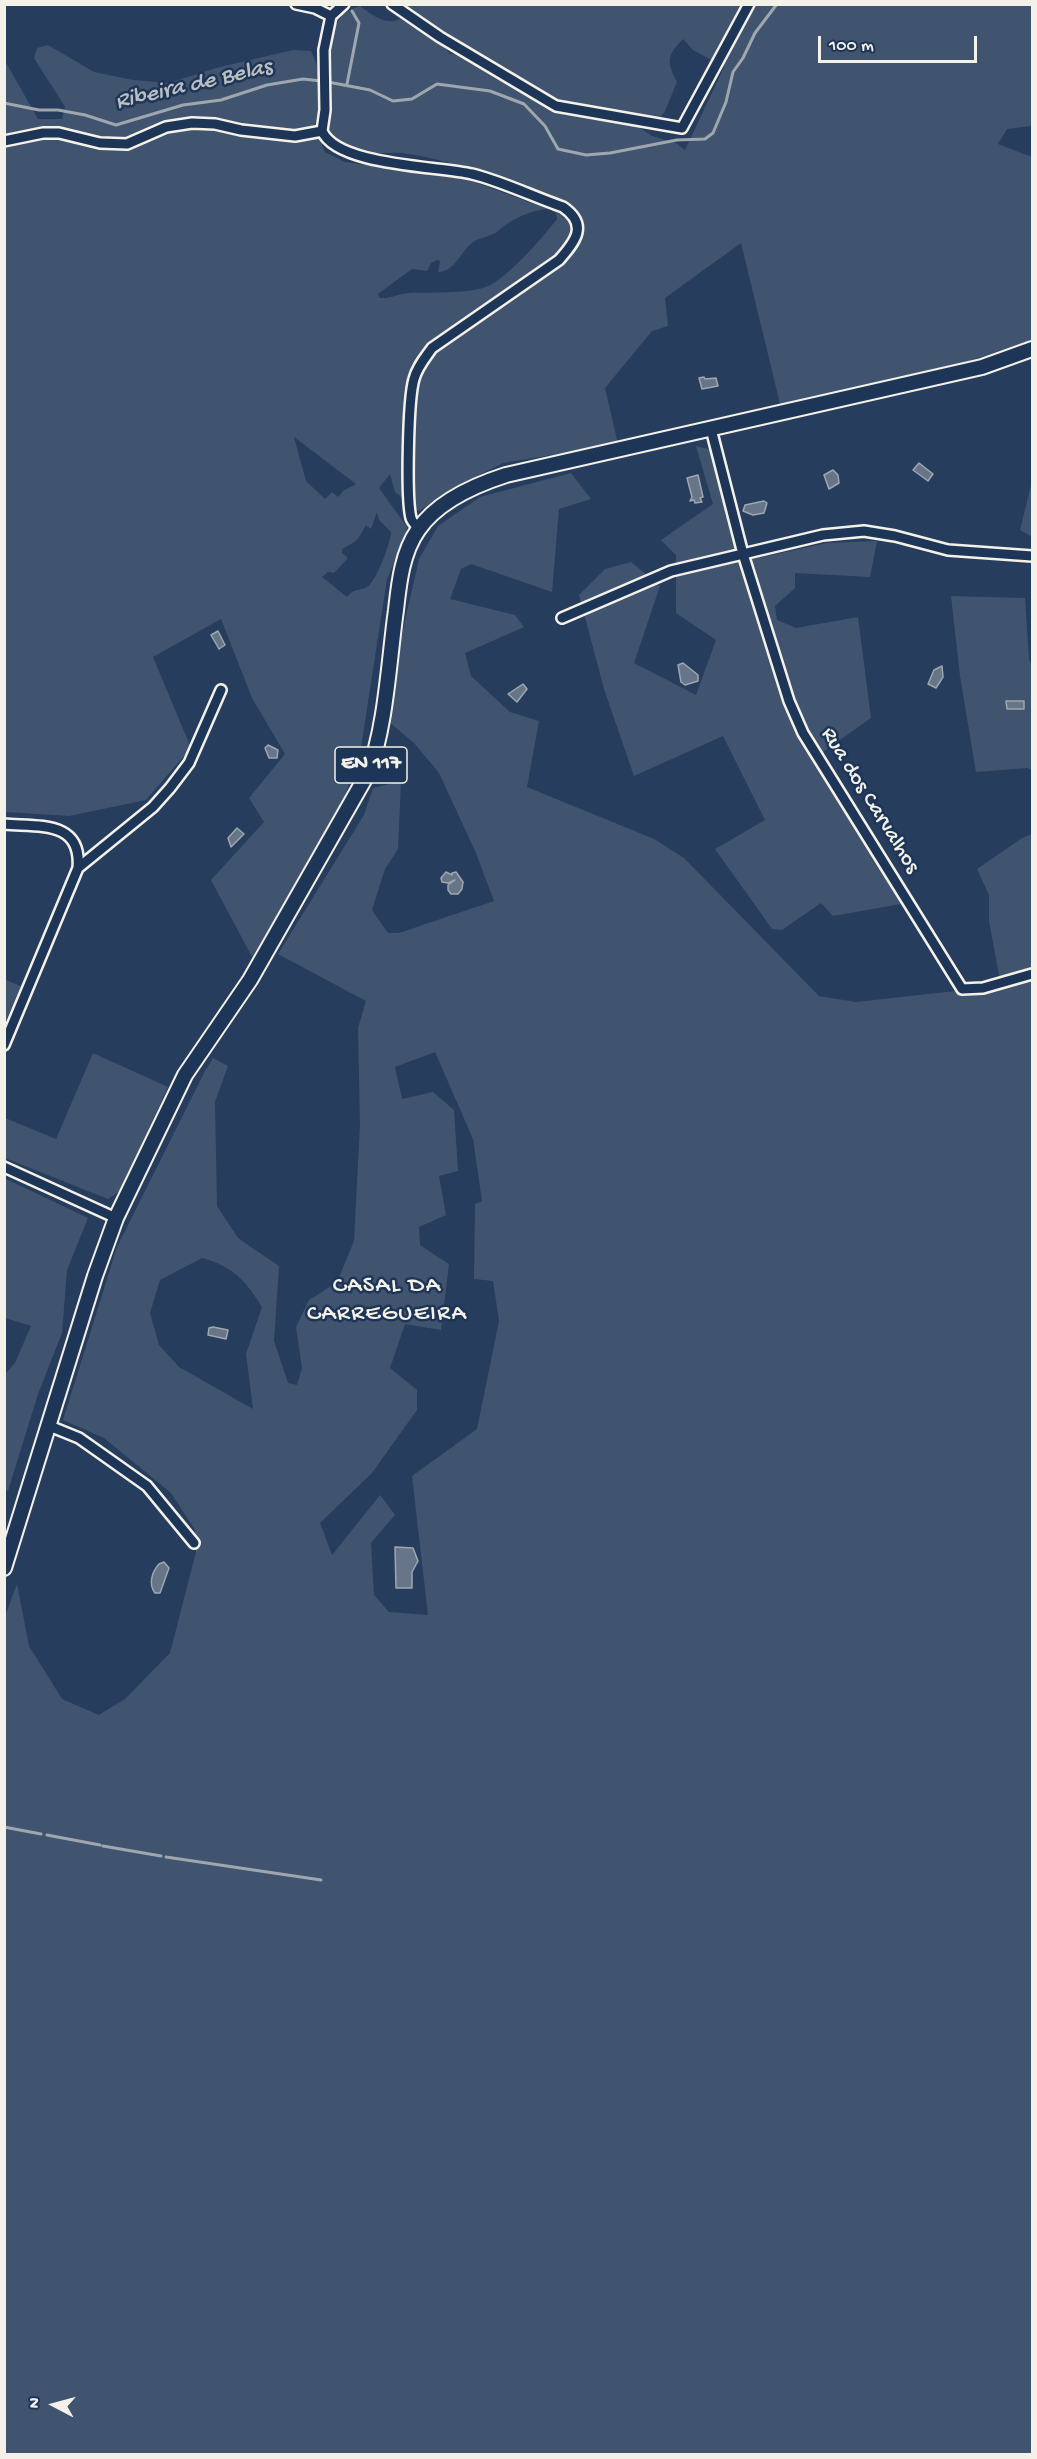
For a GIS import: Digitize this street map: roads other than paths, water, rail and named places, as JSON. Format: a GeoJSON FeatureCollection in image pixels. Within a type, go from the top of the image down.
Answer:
{"type":"FeatureCollection","features":[{"type":"Feature","properties":{"kind":"main road","name":"EN 117"},"geometry":{"type":"LineString","coordinates":[[4,1568],[94,1276],[116,1218],[186,1075],[250,980],[368,773],[378,736],[399,583],[407,554],[419,529],[449,502],[493,479],[982,367],[1032,349]]}},
{"type":"Feature","properties":{"kind":"street"},"geometry":{"type":"LineString","coordinates":[[296,4],[315,8],[331,16]]}},
{"type":"Feature","properties":{"kind":"street"},"geometry":{"type":"LineString","coordinates":[[344,4],[331,16],[324,50],[325,110],[322,131],[325,138],[340,150],[362,157],[473,174],[563,207],[570,211],[577,224],[578,233],[575,242],[559,260],[432,348],[419,365],[413,380],[411,400],[409,499],[411,520],[419,529]]}},
{"type":"Feature","properties":{"kind":"street"},"geometry":{"type":"LineString","coordinates":[[392,4],[440,37],[556,106],[682,128],[749,4]]}},
{"type":"Feature","properties":{"kind":"street"},"geometry":{"type":"LineString","coordinates":[[4,141],[43,133],[59,133],[100,143],[127,144],[166,127],[192,123],[215,124],[241,130],[295,136],[322,131]]}},
{"type":"Feature","properties":{"kind":"street","name":"Rua dos Carvalhos"},"geometry":{"type":"LineString","coordinates":[[711,429],[743,554],[789,701],[803,733],[962,989],[983,988],[1032,974]]}},
{"type":"Feature","properties":{"kind":"street"},"geometry":{"type":"LineString","coordinates":[[562,618],[671,571],[823,535],[864,531],[895,536],[948,550],[1032,556]]}},
{"type":"Feature","properties":{"kind":"street"},"geometry":{"type":"LineString","coordinates":[[78,868],[153,807],[170,789],[189,763],[220,690]]}},
{"type":"Feature","properties":{"kind":"street"},"geometry":{"type":"LineString","coordinates":[[4,824],[53,828],[68,835],[76,842],[79,855],[78,868],[4,1045]]}},
{"type":"Feature","properties":{"kind":"street"},"geometry":{"type":"LineString","coordinates":[[4,1167],[116,1218]]}},
{"type":"Feature","properties":{"kind":"street"},"geometry":{"type":"LineString","coordinates":[[47,1425],[79,1437],[147,1486],[194,1544]]}},
{"type":"Feature","properties":{"kind":"waterway","name":"Ribeira de Belas"},"geometry":{"type":"LineString","coordinates":[[328,82],[370,90],[393,101],[412,99],[437,84],[490,91],[524,104],[545,126],[558,149],[586,155],[610,153],[677,140],[705,139],[713,133],[726,102],[733,72],[743,58],[755,33],[777,4]]}},
{"type":"Feature","properties":{"kind":"waterway"},"geometry":{"type":"LineString","coordinates":[[347,84],[359,23],[352,11]]}},
{"type":"Feature","properties":{"kind":"waterway","name":"Ribeira de Belas"},"geometry":{"type":"LineString","coordinates":[[4,103],[85,115],[116,125],[183,105],[221,100],[267,85],[303,79],[321,81]]}},
{"type":"Feature","properties":{"kind":"waterway"},"geometry":{"type":"LineString","coordinates":[[4,1827],[41,1834]]}},
{"type":"Feature","properties":{"kind":"waterway"},"geometry":{"type":"LineString","coordinates":[[47,1835],[100,1845]]}},
{"type":"Feature","properties":{"kind":"waterway"},"geometry":{"type":"LineString","coordinates":[[103,1846],[161,1856]]}},
{"type":"Feature","properties":{"kind":"waterway"},"geometry":{"type":"LineString","coordinates":[[166,1857],[321,1880]]}},
{"type":"Feature","properties":{"kind":"district","name":"CASAL DA CARREGUEIRA"},"geometry":{"type":"Point","coordinates":[387,1301]}}]}
